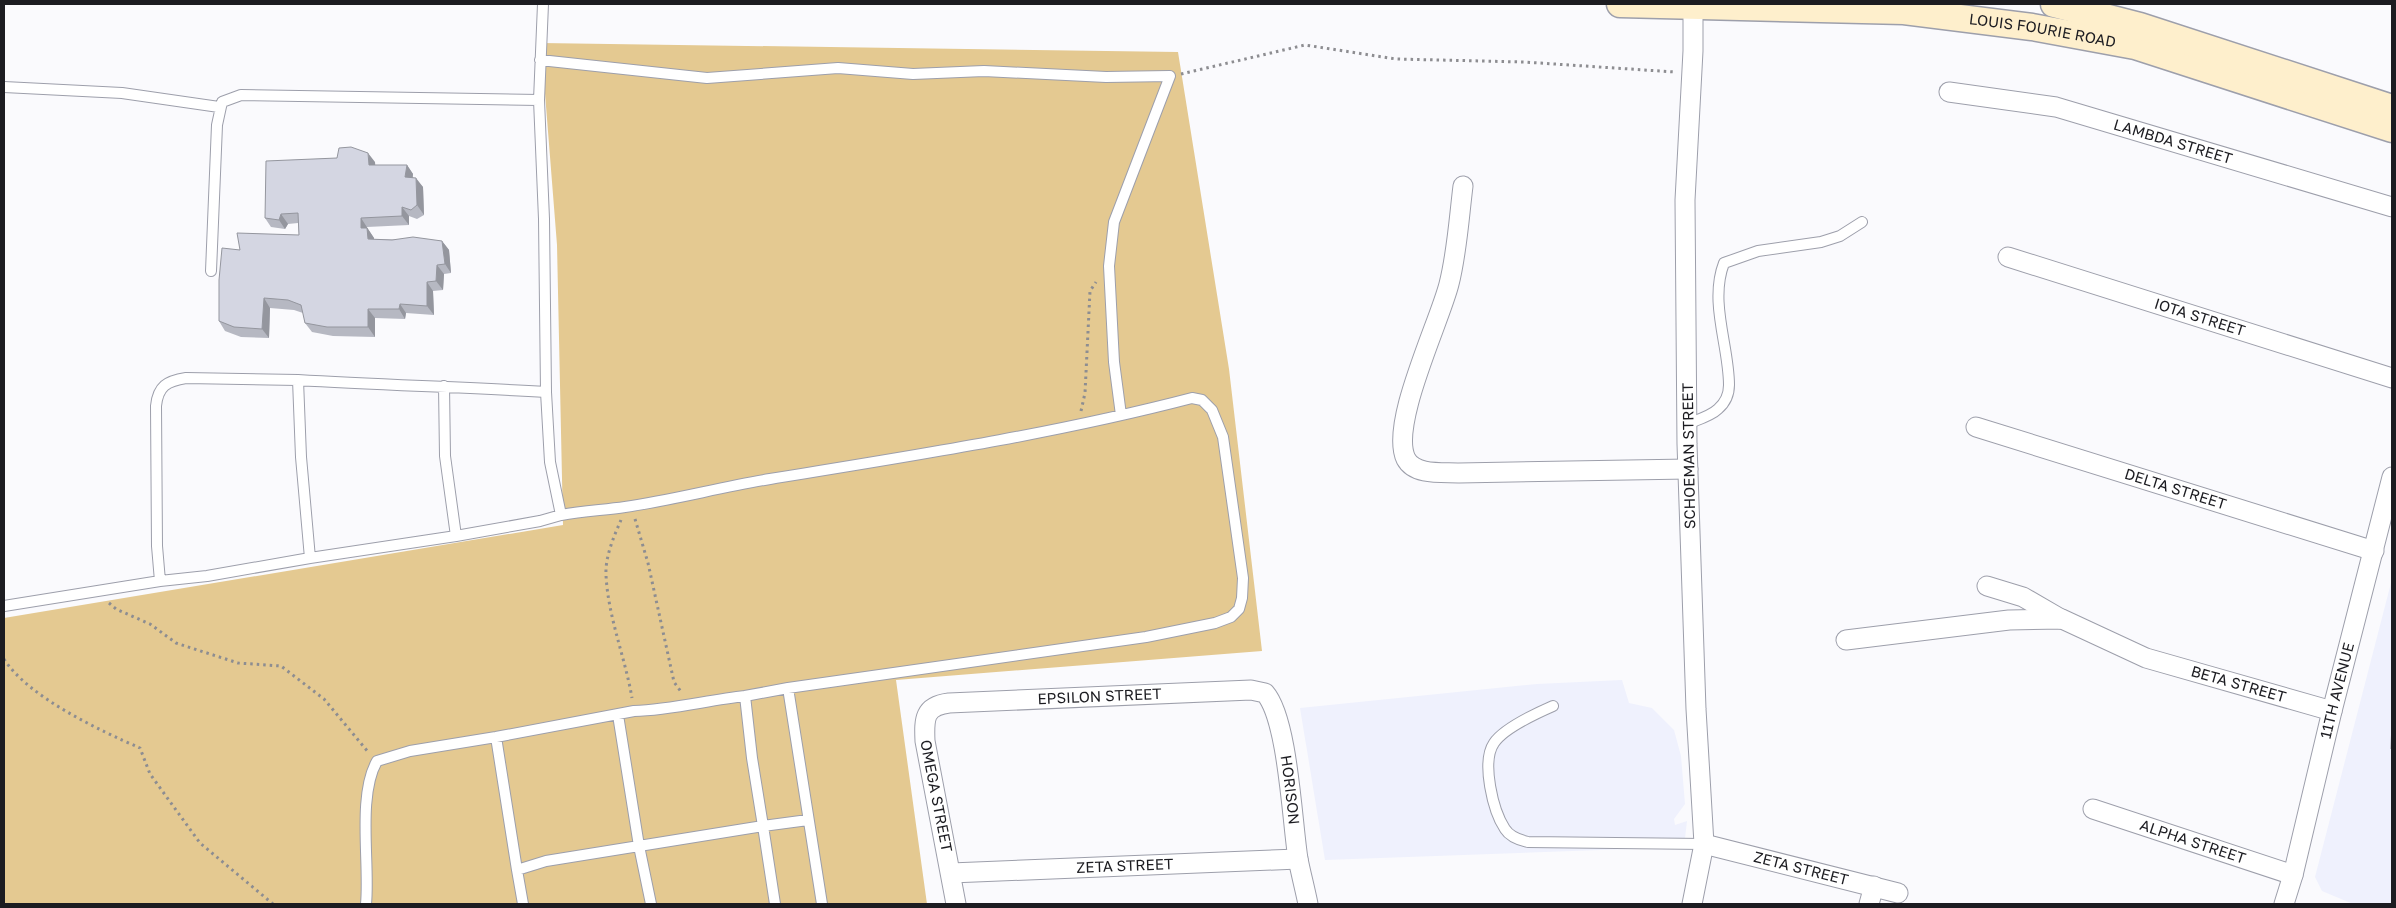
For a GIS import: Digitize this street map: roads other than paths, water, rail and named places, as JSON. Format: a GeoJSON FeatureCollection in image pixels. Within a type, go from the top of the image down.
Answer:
{"type":"FeatureCollection","features":[{"type":"Feature","properties":{"kind":"main road","name":"LOUIS FOURIE ROAD"},"geometry":{"type":"LineString","coordinates":[[1620,4],[1904,12],[2032,27],[2135,46],[2392,129]]}},
{"type":"Feature","properties":{"kind":"main road","name":"LOUIS FOURIE ROAD"},"geometry":{"type":"LineString","coordinates":[[2054,4],[2140,26],[2392,108]]}},
{"type":"Feature","properties":{"kind":"street","name":"SCHOEMAN STREET"},"geometry":{"type":"LineString","coordinates":[[1692,904],[1704,844],[1696,709],[1687,424],[1685,200],[1690,73],[1693,51],[1693,5]]}},
{"type":"Feature","properties":{"kind":"street","name":"LAMBDA STREET"},"geometry":{"type":"LineString","coordinates":[[1949,92],[2056,107],[2392,207]]}},
{"type":"Feature","properties":{"kind":"street"},"geometry":{"type":"LineString","coordinates":[[1463,186],[1450,284],[1407,408],[1404,438],[1405,458],[1408,462],[1423,471],[1459,473],[1688,469]]}},
{"type":"Feature","properties":{"kind":"street","name":"IOTA STREET"},"geometry":{"type":"LineString","coordinates":[[2008,257],[2392,378]]}},
{"type":"Feature","properties":{"kind":"street","name":"DELTA STREET"},"geometry":{"type":"LineString","coordinates":[[1976,427],[2374,551]]}},
{"type":"Feature","properties":{"kind":"street","name":"11TH AVENUE"},"geometry":{"type":"LineString","coordinates":[[2291,902],[2293,876],[2332,711],[2374,551],[2388,509],[2392,477]]}},
{"type":"Feature","properties":{"kind":"street","name":"BETA STREET"},"geometry":{"type":"LineString","coordinates":[[1987,586],[2023,597],[2062,619],[2146,658],[2332,711]]}},
{"type":"Feature","properties":{"kind":"street"},"geometry":{"type":"LineString","coordinates":[[1846,640],[2009,620],[2062,619]]}},
{"type":"Feature","properties":{"kind":"street","name":"EPSILON STREET"},"geometry":{"type":"LineString","coordinates":[[949,703],[1251,690]]}},
{"type":"Feature","properties":{"kind":"street","name":"HORISON"},"geometry":{"type":"LineString","coordinates":[[1251,690],[1265,693],[1276,710],[1282,736],[1298,859],[1308,904]]}},
{"type":"Feature","properties":{"kind":"street","name":"OMEGA STREET"},"geometry":{"type":"LineString","coordinates":[[949,703],[935,706],[924,720],[925,741],[956,904]]}},
{"type":"Feature","properties":{"kind":"street","name":"ALPHA STREET"},"geometry":{"type":"LineString","coordinates":[[2093,809],[2293,876]]}},
{"type":"Feature","properties":{"kind":"street","name":"ZETA STREET"},"geometry":{"type":"LineString","coordinates":[[1704,844],[1872,895],[1898,893]]}},
{"type":"Feature","properties":{"kind":"street","name":"ZETA STREET"},"geometry":{"type":"LineString","coordinates":[[951,873],[1298,859]]}},
{"type":"Feature","properties":{"kind":"lane"},"geometry":{"type":"LineString","coordinates":[[543,4],[539,100],[544,219],[546,392],[550,462],[561,515]]}},
{"type":"Feature","properties":{"kind":"lane"},"geometry":{"type":"LineString","coordinates":[[540,60],[707,78],[838,68],[913,74],[984,71],[1106,77],[1170,76],[1114,222],[1109,266],[1114,362],[1122,415]]}},
{"type":"Feature","properties":{"kind":"lane"},"geometry":{"type":"LineString","coordinates":[[4,87],[122,93],[219,108]]}},
{"type":"Feature","properties":{"kind":"lane"},"geometry":{"type":"LineString","coordinates":[[211,271],[219,108],[222,102],[228,98],[240,95],[539,100]]}},
{"type":"Feature","properties":{"kind":"lane"},"geometry":{"type":"LineString","coordinates":[[1687,424],[1717,411],[1725,402],[1730,387],[1720,315],[1720,272],[1724,263],[1758,251],[1821,242],[1840,236],[1862,222]]}},
{"type":"Feature","properties":{"kind":"lane"},"geometry":{"type":"LineString","coordinates":[[160,580],[157,546],[156,406],[157,396],[162,386],[170,381],[186,378],[298,380],[546,392]]}},
{"type":"Feature","properties":{"kind":"lane"},"geometry":{"type":"LineString","coordinates":[[298,380],[301,457],[310,558]]}},
{"type":"Feature","properties":{"kind":"lane"},"geometry":{"type":"LineString","coordinates":[[444,386],[445,456],[456,536]]}},
{"type":"Feature","properties":{"kind":"lane"},"geometry":{"type":"LineString","coordinates":[[4,606],[160,580],[207,576],[456,536],[540,521],[561,515],[626,507],[1078,424],[1192,398],[1202,400],[1212,410],[1223,437],[1243,578],[1242,598],[1239,609],[1231,617],[1215,623],[1146,637],[788,688],[652,710],[634,711],[410,751],[377,761],[371,770],[368,790],[366,904]]}},
{"type":"Feature","properties":{"kind":"lane"},"geometry":{"type":"LineString","coordinates":[[788,688],[822,904]]}},
{"type":"Feature","properties":{"kind":"lane"},"geometry":{"type":"LineString","coordinates":[[746,696],[752,758],[775,904]]}},
{"type":"Feature","properties":{"kind":"lane"},"geometry":{"type":"LineString","coordinates":[[1553,706],[1524,719],[1494,743],[1488,768],[1495,808],[1506,830],[1517,840],[1528,842],[1704,844]]}},
{"type":"Feature","properties":{"kind":"lane"},"geometry":{"type":"LineString","coordinates":[[618,715],[639,846],[651,904]]}},
{"type":"Feature","properties":{"kind":"lane"},"geometry":{"type":"LineString","coordinates":[[496,737],[523,904]]}},
{"type":"Feature","properties":{"kind":"lane"},"geometry":{"type":"LineString","coordinates":[[517,870],[546,861],[808,820]]}}]}
